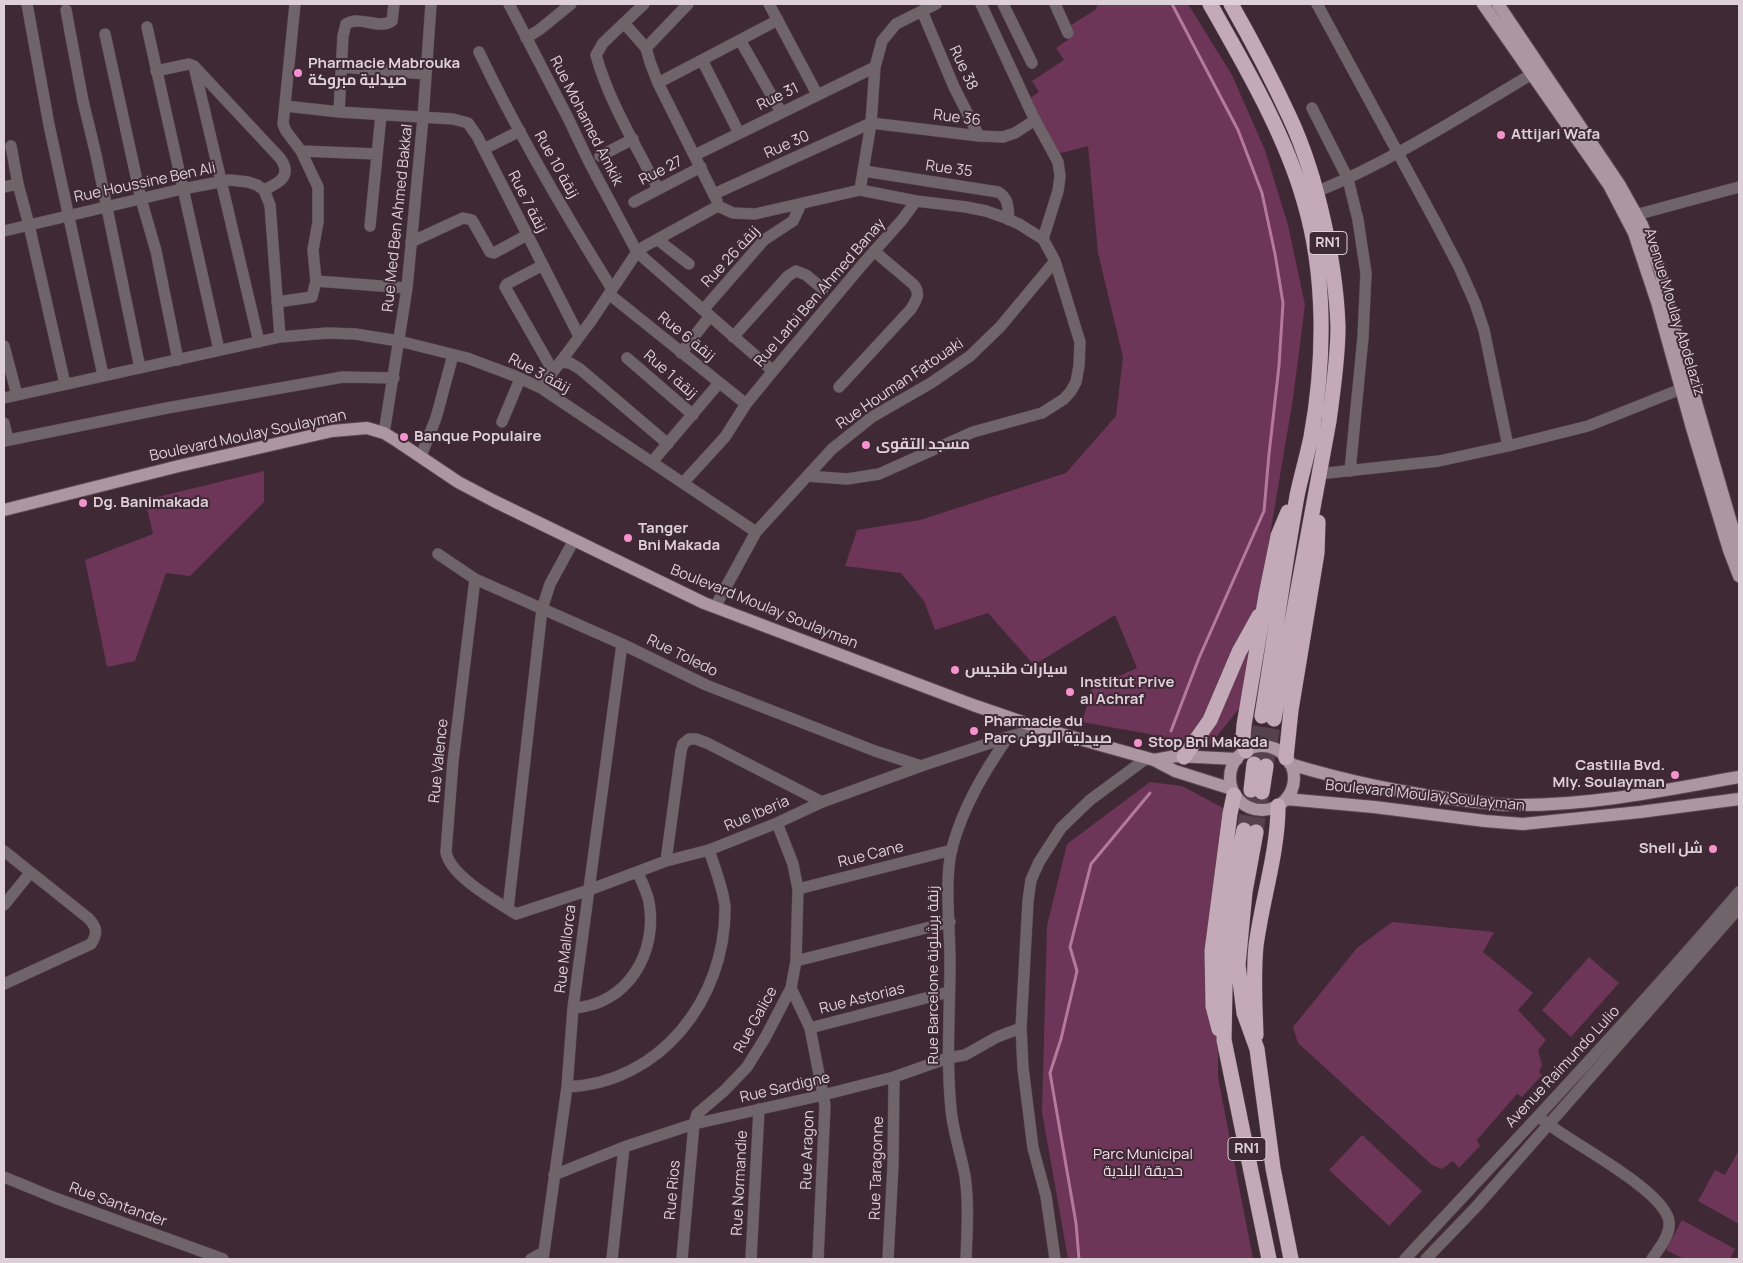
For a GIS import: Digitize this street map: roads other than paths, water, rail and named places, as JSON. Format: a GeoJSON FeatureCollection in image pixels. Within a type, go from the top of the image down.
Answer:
{"type":"FeatureCollection","features":[{"type":"Feature","properties":{"kind":"highway","name":"RN1"},"geometry":{"type":"LineString","coordinates":[[1210,4],[1282,140],[1305,201],[1320,284],[1322,327],[1311,437],[1297,495],[1268,717],[1314,500],[1335,374],[1338,328],[1328,242],[1316,192],[1290,119],[1231,4]]}},
{"type":"Feature","properties":{"kind":"highway"},"geometry":{"type":"LineString","coordinates":[[1241,755],[1264,606],[1278,536],[1297,495]]}},
{"type":"Feature","properties":{"kind":"highway"},"geometry":{"type":"LineString","coordinates":[[1288,761],[1291,710],[1317,553],[1318,524],[1314,500]]}},
{"type":"Feature","properties":{"kind":"highway"},"geometry":{"type":"LineString","coordinates":[[1184,757],[1210,720],[1239,652],[1264,606]]}},
{"type":"Feature","properties":{"kind":"highway"},"geometry":{"type":"LineString","coordinates":[[1256,791],[1260,765]]}},
{"type":"Feature","properties":{"kind":"highway"},"geometry":{"type":"LineString","coordinates":[[1224,1040],[1214,1006],[1212,951],[1233,792]]}},
{"type":"Feature","properties":{"kind":"highway"},"geometry":{"type":"LineString","coordinates":[[1257,1049],[1254,978],[1256,945],[1282,802]]}},
{"type":"Feature","properties":{"kind":"highway","name":"RN1"},"geometry":{"type":"LineString","coordinates":[[1269,1259],[1224,1040],[1226,943],[1229,906],[1250,831],[1238,965],[1244,1013],[1257,1049],[1273,1168],[1290,1259]]}},
{"type":"Feature","properties":{"kind":"main road","name":"Avenue Moulay Abdelaziz"},"geometry":{"type":"LineString","coordinates":[[1483,4],[1536,70]]}},
{"type":"Feature","properties":{"kind":"main road","name":"Avenue Moulay Abdelaziz"},"geometry":{"type":"LineString","coordinates":[[1498,4],[1536,70],[1594,155],[1619,184],[1631,216],[1681,389],[1691,406],[1739,550]]}},
{"type":"Feature","properties":{"kind":"main road","name":"Avenue Moulay Abdelaziz"},"geometry":{"type":"LineString","coordinates":[[1631,216],[1651,247],[1660,270],[1691,406],[1729,550],[1739,576]]}},
{"type":"Feature","properties":{"kind":"main road","name":"Boulevard Moulay Soulayman"},"geometry":{"type":"LineString","coordinates":[[4,510],[332,431],[367,428],[384,433],[475,491],[660,583],[750,622],[954,698],[1040,728],[1150,759],[1183,774],[1233,792]]}},
{"type":"Feature","properties":{"kind":"main road"},"geometry":{"type":"LineString","coordinates":[[1263,746],[1279,752],[1288,761],[1293,776],[1292,788],[1282,802],[1262,810],[1254,809],[1246,806],[1233,792],[1230,774],[1241,755],[1263,746]]}},
{"type":"Feature","properties":{"kind":"main road","name":"Boulevard Moulay Soulayman"},"geometry":{"type":"LineString","coordinates":[[1150,759],[1241,755]]}},
{"type":"Feature","properties":{"kind":"main road","name":"Boulevard Moulay Soulayman"},"geometry":{"type":"LineString","coordinates":[[1288,761],[1376,787],[1512,806],[1637,796],[1739,777]]}},
{"type":"Feature","properties":{"kind":"main road","name":"Boulevard Moulay Soulayman"},"geometry":{"type":"LineString","coordinates":[[1282,802],[1374,807],[1524,824],[1739,799]]}},
{"type":"Feature","properties":{"kind":"street"},"geometry":{"type":"LineString","coordinates":[[27,4],[68,215],[102,375]]}},
{"type":"Feature","properties":{"kind":"street"},"geometry":{"type":"LineString","coordinates":[[277,302],[312,297],[316,281],[313,250],[318,222],[318,187],[301,151],[284,128],[295,4]]}},
{"type":"Feature","properties":{"kind":"street"},"geometry":{"type":"LineString","coordinates":[[339,112],[343,36],[346,24],[354,21],[386,24],[392,21],[394,4]]}},
{"type":"Feature","properties":{"kind":"street","name":"Rue Med Ben Ahmed Bakkal"},"geometry":{"type":"LineString","coordinates":[[384,433],[407,288],[423,118],[431,4]]}},
{"type":"Feature","properties":{"kind":"street","name":"Rue Mohamed Amkik"},"geometry":{"type":"LineString","coordinates":[[510,4],[589,162],[637,252],[772,371]]}},
{"type":"Feature","properties":{"kind":"street"},"geometry":{"type":"LineString","coordinates":[[526,38],[571,4]]}},
{"type":"Feature","properties":{"kind":"street"},"geometry":{"type":"LineString","coordinates":[[644,4],[603,43],[596,55],[618,108],[658,189]]}},
{"type":"Feature","properties":{"kind":"street"},"geometry":{"type":"LineString","coordinates":[[646,48],[663,28],[688,4]]}},
{"type":"Feature","properties":{"kind":"street"},"geometry":{"type":"LineString","coordinates":[[769,4],[817,94]]}},
{"type":"Feature","properties":{"kind":"street"},"geometry":{"type":"LineString","coordinates":[[981,4],[1035,120],[1058,162],[1060,176],[1058,191],[1054,209],[1043,239]]}},
{"type":"Feature","properties":{"kind":"street"},"geometry":{"type":"LineString","coordinates":[[1003,4],[1032,63]]}},
{"type":"Feature","properties":{"kind":"street"},"geometry":{"type":"LineString","coordinates":[[1055,4],[1068,33]]}},
{"type":"Feature","properties":{"kind":"street"},"geometry":{"type":"LineString","coordinates":[[1317,4],[1459,266],[1475,302],[1484,330],[1508,446]]}},
{"type":"Feature","properties":{"kind":"street"},"geometry":{"type":"LineString","coordinates":[[860,190],[871,123],[875,67],[882,41],[896,24],[928,7]]}},
{"type":"Feature","properties":{"kind":"street","name":"Rue 38"},"geometry":{"type":"LineString","coordinates":[[928,7],[954,87],[979,136]]}},
{"type":"Feature","properties":{"kind":"street"},"geometry":{"type":"LineString","coordinates":[[66,10],[83,101],[96,154],[140,368]]}},
{"type":"Feature","properties":{"kind":"street"},"geometry":{"type":"LineString","coordinates":[[658,82],[778,20]]}},
{"type":"Feature","properties":{"kind":"street"},"geometry":{"type":"LineString","coordinates":[[624,23],[646,48],[658,82],[701,167],[718,206],[733,214],[755,214],[860,190],[916,201],[986,211],[1019,224],[1043,239],[1055,261],[1080,342],[1081,354],[1076,382],[1064,399],[1042,413],[973,432],[879,474],[847,479],[807,476]]}},
{"type":"Feature","properties":{"kind":"street"},"geometry":{"type":"LineString","coordinates":[[147,27],[219,350]]}},
{"type":"Feature","properties":{"kind":"street"},"geometry":{"type":"LineString","coordinates":[[105,34],[141,199],[156,251],[178,360]]}},
{"type":"Feature","properties":{"kind":"street"},"geometry":{"type":"LineString","coordinates":[[740,40],[781,112]]}},
{"type":"Feature","properties":{"kind":"street","name":"Rue 10 زنقة"},"geometry":{"type":"LineString","coordinates":[[479,52],[520,131],[610,291]]}},
{"type":"Feature","properties":{"kind":"street"},"geometry":{"type":"LineString","coordinates":[[702,60],[739,133]]}},
{"type":"Feature","properties":{"kind":"street"},"geometry":{"type":"LineString","coordinates":[[156,71],[189,64],[194,66],[283,163],[286,169],[282,179],[264,190],[270,205],[280,337]]}},
{"type":"Feature","properties":{"kind":"street"},"geometry":{"type":"LineString","coordinates":[[194,66],[259,342]]}},
{"type":"Feature","properties":{"kind":"street","name":"Rue 31"},"geometry":{"type":"LineString","coordinates":[[695,155],[875,67]]}},
{"type":"Feature","properties":{"kind":"street"},"geometry":{"type":"LineString","coordinates":[[341,68],[426,74]]}},
{"type":"Feature","properties":{"kind":"street"},"geometry":{"type":"LineString","coordinates":[[1316,192],[1348,179],[1399,153],[1536,70]]}},
{"type":"Feature","properties":{"kind":"street"},"geometry":{"type":"LineString","coordinates":[[285,106],[423,118]]}},
{"type":"Feature","properties":{"kind":"street"},"geometry":{"type":"LineString","coordinates":[[1312,108],[1348,179],[1358,220],[1366,272],[1363,337],[1350,471]]}},
{"type":"Feature","properties":{"kind":"street"},"geometry":{"type":"LineString","coordinates":[[370,226],[381,115]]}},
{"type":"Feature","properties":{"kind":"street","name":"Rue 7 زنقة"},"geometry":{"type":"LineString","coordinates":[[423,118],[463,120],[473,128],[579,336]]}},
{"type":"Feature","properties":{"kind":"street","name":"Rue 36"},"geometry":{"type":"LineString","coordinates":[[871,123],[979,136],[1003,137],[1016,133],[1035,120]]}},
{"type":"Feature","properties":{"kind":"street","name":"Rue 30"},"geometry":{"type":"LineString","coordinates":[[714,194],[871,123]]}},
{"type":"Feature","properties":{"kind":"street"},"geometry":{"type":"LineString","coordinates":[[484,149],[520,131]]}},
{"type":"Feature","properties":{"kind":"street"},"geometry":{"type":"LineString","coordinates":[[600,156],[634,139]]}},
{"type":"Feature","properties":{"kind":"street"},"geometry":{"type":"LineString","coordinates":[[11,146],[18,184],[65,384]]}},
{"type":"Feature","properties":{"kind":"street"},"geometry":{"type":"LineString","coordinates":[[301,151],[377,154]]}},
{"type":"Feature","properties":{"kind":"street","name":"Rue 27"},"geometry":{"type":"LineString","coordinates":[[634,202],[701,167]]}},
{"type":"Feature","properties":{"kind":"street","name":"Rue 35"},"geometry":{"type":"LineString","coordinates":[[864,171],[998,192],[1007,201],[1009,220]]}},
{"type":"Feature","properties":{"kind":"street","name":"Rue Houssine Ben Ali"},"geometry":{"type":"LineString","coordinates":[[4,231],[106,206],[230,180],[257,184],[264,190]]}},
{"type":"Feature","properties":{"kind":"street"},"geometry":{"type":"LineString","coordinates":[[4,187],[18,184]]}},
{"type":"Feature","properties":{"kind":"street"},"geometry":{"type":"LineString","coordinates":[[1631,216],[1739,186]]}},
{"type":"Feature","properties":{"kind":"street","name":"Rue Larbi Ben Ahmed Banay"},"geometry":{"type":"LineString","coordinates":[[683,483],[724,436],[772,371],[902,220],[916,201]]}},
{"type":"Feature","properties":{"kind":"street","name":"Rue 26 زنقة"},"geometry":{"type":"LineString","coordinates":[[681,352],[706,313],[764,240],[793,221],[802,204]]}},
{"type":"Feature","properties":{"kind":"street"},"geometry":{"type":"LineString","coordinates":[[541,388],[637,252],[718,206]]}},
{"type":"Feature","properties":{"kind":"street"},"geometry":{"type":"LineString","coordinates":[[411,242],[463,218],[472,220],[490,252],[494,253],[527,235]]}},
{"type":"Feature","properties":{"kind":"street"},"geometry":{"type":"LineString","coordinates":[[658,240],[689,264]]}},
{"type":"Feature","properties":{"kind":"street"},"geometry":{"type":"LineString","coordinates":[[839,388],[911,309],[918,295],[917,289],[912,284],[874,252]]}},
{"type":"Feature","properties":{"kind":"street","name":"Rue Houman Fatouaki"},"geometry":{"type":"LineString","coordinates":[[715,607],[756,532],[832,449],[857,428],[890,406],[932,383],[976,351],[1000,327],[1055,261]]}},
{"type":"Feature","properties":{"kind":"street"},"geometry":{"type":"LineString","coordinates":[[543,265],[507,284],[505,287],[556,367]]}},
{"type":"Feature","properties":{"kind":"street"},"geometry":{"type":"LineString","coordinates":[[734,337],[788,276],[796,271],[806,275],[823,289]]}},
{"type":"Feature","properties":{"kind":"street"},"geometry":{"type":"LineString","coordinates":[[316,281],[407,288]]}},
{"type":"Feature","properties":{"kind":"street","name":"Rue 6 زنقة"},"geometry":{"type":"LineString","coordinates":[[610,291],[681,352],[746,404]]}},
{"type":"Feature","properties":{"kind":"street","name":"Rue 3 زنقة"},"geometry":{"type":"LineString","coordinates":[[4,398],[280,337],[327,333],[355,334],[399,341],[490,366],[541,388],[756,532]]}},
{"type":"Feature","properties":{"kind":"street"},"geometry":{"type":"LineString","coordinates":[[4,346],[17,395]]}},
{"type":"Feature","properties":{"kind":"street"},"geometry":{"type":"LineString","coordinates":[[421,456],[436,418],[453,355]]}},
{"type":"Feature","properties":{"kind":"street","name":"Rue 1 زنقة"},"geometry":{"type":"LineString","coordinates":[[627,358],[693,415]]}},
{"type":"Feature","properties":{"kind":"street"},"geometry":{"type":"LineString","coordinates":[[556,367],[570,363],[580,369],[668,444]]}},
{"type":"Feature","properties":{"kind":"street"},"geometry":{"type":"LineString","coordinates":[[4,423],[6,440],[167,408],[343,377],[394,378]]}},
{"type":"Feature","properties":{"kind":"street"},"geometry":{"type":"LineString","coordinates":[[502,422],[520,379]]}},
{"type":"Feature","properties":{"kind":"street"},"geometry":{"type":"LineString","coordinates":[[652,462],[719,383]]}},
{"type":"Feature","properties":{"kind":"street"},"geometry":{"type":"LineString","coordinates":[[1318,474],[1439,461],[1508,446],[1588,426],[1681,389]]}},
{"type":"Feature","properties":{"kind":"street"},"geometry":{"type":"LineString","coordinates":[[512,911],[542,609],[550,584],[574,540]]}},
{"type":"Feature","properties":{"kind":"street","name":"Rue Toledo"},"geometry":{"type":"LineString","coordinates":[[438,554],[474,579],[622,644],[706,685],[875,751],[921,766]]}},
{"type":"Feature","properties":{"kind":"street","name":"Rue Valence"},"geometry":{"type":"LineString","coordinates":[[474,579],[453,761],[446,852],[450,862],[466,879],[479,890],[512,911]]}},
{"type":"Feature","properties":{"kind":"street","name":"Rue Mallorca"},"geometry":{"type":"LineString","coordinates":[[544,1256],[567,1087],[573,1008],[622,644]]}},
{"type":"Feature","properties":{"kind":"street"},"geometry":{"type":"LineString","coordinates":[[1008,737],[1040,728]]}},
{"type":"Feature","properties":{"kind":"street","name":"Rue Iberia"},"geometry":{"type":"LineString","coordinates":[[512,911],[589,890],[666,861],[709,850],[777,823],[822,802],[1008,737]]}},
{"type":"Feature","properties":{"kind":"street","name":"Rue Barcelone زنقة برشلونة"},"geometry":{"type":"LineString","coordinates":[[966,1259],[968,1221],[966,1185],[951,1112],[948,1058],[950,992],[949,884],[952,850],[963,813],[1008,737]]}},
{"type":"Feature","properties":{"kind":"street"},"geometry":{"type":"LineString","coordinates":[[666,861],[681,751],[683,744],[689,739],[696,739],[707,743],[822,802]]}},
{"type":"Feature","properties":{"kind":"street"},"geometry":{"type":"LineString","coordinates":[[1055,1259],[1046,1196],[1033,1148],[1023,1068],[1021,1028],[1028,901],[1031,880],[1052,840],[1072,817],[1110,785],[1150,759]]}},
{"type":"Feature","properties":{"kind":"street","name":"Rue Galice"},"geometry":{"type":"LineString","coordinates":[[694,1124],[697,1114],[724,1091],[747,1067],[765,1038],[790,988],[796,961],[798,889],[793,864],[777,823]]}},
{"type":"Feature","properties":{"kind":"street"},"geometry":{"type":"LineString","coordinates":[[567,1087],[603,1081],[629,1071],[655,1056],[691,1020],[708,991],[714,976],[722,939],[725,907],[709,850]]}},
{"type":"Feature","properties":{"kind":"street","name":"Rue Cane"},"geometry":{"type":"LineString","coordinates":[[798,889],[952,850]]}},
{"type":"Feature","properties":{"kind":"street"},"geometry":{"type":"LineString","coordinates":[[4,851],[69,902],[95,925],[96,932],[91,944],[4,984]]}},
{"type":"Feature","properties":{"kind":"street"},"geometry":{"type":"LineString","coordinates":[[4,905],[30,873]]}},
{"type":"Feature","properties":{"kind":"street"},"geometry":{"type":"LineString","coordinates":[[573,1008],[590,1006],[603,1001],[621,990],[634,977],[642,959],[648,936],[650,915],[648,900],[638,873]]}},
{"type":"Feature","properties":{"kind":"street","name":"Avenue Raimundo Lulio"},"geometry":{"type":"LineString","coordinates":[[1405,1259],[1538,1117],[1676,965],[1739,892]]}},
{"type":"Feature","properties":{"kind":"street","name":"Avenue Raimundo Lulio"},"geometry":{"type":"LineString","coordinates":[[1426,1259],[1476,1207],[1739,908]]}},
{"type":"Feature","properties":{"kind":"street"},"geometry":{"type":"LineString","coordinates":[[796,961],[950,922]]}},
{"type":"Feature","properties":{"kind":"street","name":"Rue Aragon"},"geometry":{"type":"LineString","coordinates":[[790,988],[810,1028],[825,1105],[818,1259]]}},
{"type":"Feature","properties":{"kind":"street","name":"Rue Astorias"},"geometry":{"type":"LineString","coordinates":[[810,1028],[950,992]]}},
{"type":"Feature","properties":{"kind":"street","name":"Rue Sardigne"},"geometry":{"type":"LineString","coordinates":[[554,1175],[624,1147],[694,1124],[894,1077],[948,1058],[965,1055],[997,1037],[1021,1028]]}},
{"type":"Feature","properties":{"kind":"street","name":"Rue Taragonne"},"geometry":{"type":"LineString","coordinates":[[888,1259],[893,1165],[894,1077]]}},
{"type":"Feature","properties":{"kind":"street","name":"Rue Normandie"},"geometry":{"type":"LineString","coordinates":[[751,1259],[760,1109]]}},
{"type":"Feature","properties":{"kind":"street"},"geometry":{"type":"LineString","coordinates":[[1538,1117],[1644,1188],[1660,1203],[1666,1212],[1669,1227],[1667,1234],[1652,1259]]}},
{"type":"Feature","properties":{"kind":"street","name":"Rue Rios"},"geometry":{"type":"LineString","coordinates":[[682,1259],[694,1124]]}},
{"type":"Feature","properties":{"kind":"street"},"geometry":{"type":"LineString","coordinates":[[612,1259],[624,1147]]}},
{"type":"Feature","properties":{"kind":"street","name":"Rue Santander"},"geometry":{"type":"LineString","coordinates":[[4,1177],[55,1198],[223,1259]]}},
{"type":"Feature","properties":{"kind":"street"},"geometry":{"type":"LineString","coordinates":[[531,1259],[544,1256]]}},
{"type":"Feature","properties":{"kind":"waterway"},"geometry":{"type":"LineString","coordinates":[[1171,731],[1199,658],[1264,511],[1279,366],[1283,303],[1262,193],[1238,130],[1172,4]]}},
{"type":"Feature","properties":{"kind":"waterway"},"geometry":{"type":"LineString","coordinates":[[1079,1259],[1076,1223],[1050,1073],[1061,1039],[1077,971],[1070,947],[1091,864],[1150,793]]}},
{"type":"Feature","properties":{"kind":"tunnel"},"geometry":{"type":"LineString","coordinates":[[1254,764],[1262,716]]}},
{"type":"Feature","properties":{"kind":"tunnel"},"geometry":{"type":"LineString","coordinates":[[1266,766],[1274,719]]}},
{"type":"Feature","properties":{"kind":"tunnel"},"geometry":{"type":"LineString","coordinates":[[1244,830],[1251,790]]}},
{"type":"Feature","properties":{"kind":"tunnel"},"geometry":{"type":"LineString","coordinates":[[1256,832],[1262,792]]}},
{"type":"Feature","properties":{"kind":"place","name":"Pharmacie Mabrouka صيدلية مبروكة"},"geometry":{"type":"Point","coordinates":[298,73]}},
{"type":"Feature","properties":{"kind":"place","name":"Attijari Wafa"},"geometry":{"type":"Point","coordinates":[1501,135]}},
{"type":"Feature","properties":{"kind":"place","name":"Banque Populaire"},"geometry":{"type":"Point","coordinates":[404,437]}},
{"type":"Feature","properties":{"kind":"place","name":"مسجد التقوى"},"geometry":{"type":"Point","coordinates":[866,445]}},
{"type":"Feature","properties":{"kind":"place","name":"Dg. Banimakada"},"geometry":{"type":"Point","coordinates":[83,503]}},
{"type":"Feature","properties":{"kind":"place","name":"Tanger Bni Makada"},"geometry":{"type":"Point","coordinates":[628,538]}},
{"type":"Feature","properties":{"kind":"place","name":"سيارات طنجيس"},"geometry":{"type":"Point","coordinates":[955,670]}},
{"type":"Feature","properties":{"kind":"place","name":"Institut Prive al Achraf"},"geometry":{"type":"Point","coordinates":[1070,692]}},
{"type":"Feature","properties":{"kind":"place","name":"Pharmacie du Parc صيدلية الروض"},"geometry":{"type":"Point","coordinates":[974,731]}},
{"type":"Feature","properties":{"kind":"place","name":"Stop Bni Makada"},"geometry":{"type":"Point","coordinates":[1138,743]}},
{"type":"Feature","properties":{"kind":"place","name":"Castilla Bvd. Mly. Soulayman"},"geometry":{"type":"Point","coordinates":[1675,775]}},
{"type":"Feature","properties":{"kind":"place","name":"Shell شل"},"geometry":{"type":"Point","coordinates":[1713,849]}},
{"type":"Feature","properties":{"kind":"park label","name":"Parc Municipal حديقة البلدية"},"geometry":{"type":"Point","coordinates":[1143,1164]}}]}
